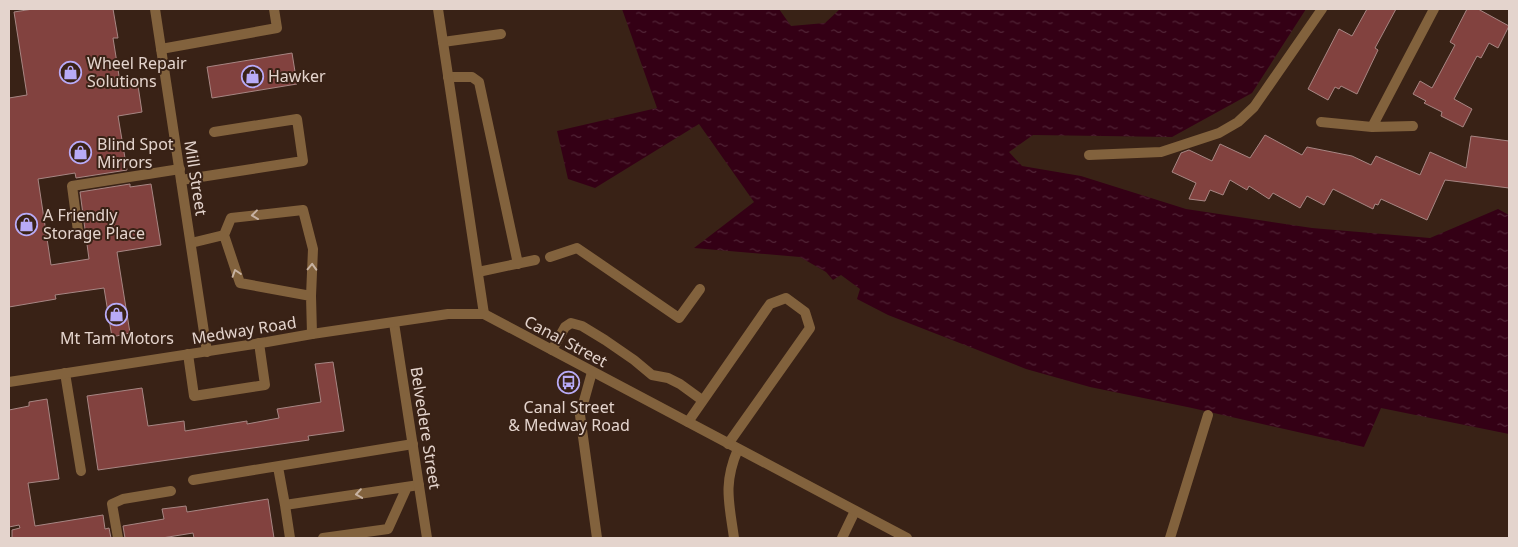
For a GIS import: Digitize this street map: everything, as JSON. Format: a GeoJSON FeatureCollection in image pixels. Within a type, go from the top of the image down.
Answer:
{"type":"FeatureCollection","features":[{"type":"Feature","properties":{"kind":"street","name":"Mill Street"},"geometry":{"type":"LineString","coordinates":[[155,9],[207,352]]}},
{"type":"Feature","properties":{"kind":"street"},"geometry":{"type":"LineString","coordinates":[[161,49],[277,28],[274,9]]}},
{"type":"Feature","properties":{"kind":"street"},"geometry":{"type":"LineString","coordinates":[[438,9],[484,314]]}},
{"type":"Feature","properties":{"kind":"street"},"geometry":{"type":"LineString","coordinates":[[1089,155],[1161,152],[1219,133],[1238,122],[1254,107],[1322,9]]}},
{"type":"Feature","properties":{"kind":"street"},"geometry":{"type":"LineString","coordinates":[[1372,126],[1434,9]]}},
{"type":"Feature","properties":{"kind":"street"},"geometry":{"type":"LineString","coordinates":[[443,42],[501,34]]}},
{"type":"Feature","properties":{"kind":"street"},"geometry":{"type":"LineString","coordinates":[[448,77],[472,77],[479,82],[518,264]]}},
{"type":"Feature","properties":{"kind":"street"},"geometry":{"type":"LineString","coordinates":[[181,180],[303,161],[297,119],[214,132]]}},
{"type":"Feature","properties":{"kind":"street"},"geometry":{"type":"LineString","coordinates":[[1321,122],[1372,126],[1413,126]]}},
{"type":"Feature","properties":{"kind":"street"},"geometry":{"type":"LineString","coordinates":[[78,231],[72,186],[180,168]]}},
{"type":"Feature","properties":{"kind":"street"},"geometry":{"type":"LineString","coordinates":[[311,296],[240,283],[224,235],[230,218],[303,210],[313,249],[312,334]]}},
{"type":"Feature","properties":{"kind":"street"},"geometry":{"type":"LineString","coordinates":[[191,243],[224,235]]}},
{"type":"Feature","properties":{"kind":"street"},"geometry":{"type":"LineString","coordinates":[[550,257],[577,248],[679,318],[700,289]]}},
{"type":"Feature","properties":{"kind":"street"},"geometry":{"type":"LineString","coordinates":[[478,272],[535,260]]}},
{"type":"Feature","properties":{"kind":"street"},"geometry":{"type":"LineString","coordinates":[[688,422],[770,304],[786,298],[805,312],[810,328],[733,447],[727,487],[734,538]]}},
{"type":"Feature","properties":{"kind":"street","name":"Medway Road"},"geometry":{"type":"LineString","coordinates":[[9,382],[312,334],[456,314],[484,314]]}},
{"type":"Feature","properties":{"kind":"street","name":"Canal Street"},"geometry":{"type":"LineString","coordinates":[[484,314],[907,538]]}},
{"type":"Feature","properties":{"kind":"street","name":"Belvedere Street"},"geometry":{"type":"LineString","coordinates":[[394,323],[427,538]]}},
{"type":"Feature","properties":{"kind":"street"},"geometry":{"type":"LineString","coordinates":[[552,350],[565,327],[571,323],[582,326],[634,360],[652,375],[668,378],[680,384],[702,400]]}},
{"type":"Feature","properties":{"kind":"street"},"geometry":{"type":"LineString","coordinates":[[188,354],[194,396],[265,385],[259,343]]}},
{"type":"Feature","properties":{"kind":"street"},"geometry":{"type":"LineString","coordinates":[[592,372],[580,415],[598,538]]}},
{"type":"Feature","properties":{"kind":"street"},"geometry":{"type":"LineString","coordinates":[[65,373],[81,471]]}},
{"type":"Feature","properties":{"kind":"street"},"geometry":{"type":"LineString","coordinates":[[1170,538],[1208,415]]}},
{"type":"Feature","properties":{"kind":"street"},"geometry":{"type":"LineString","coordinates":[[194,480],[413,444]]}},
{"type":"Feature","properties":{"kind":"street"},"geometry":{"type":"LineString","coordinates":[[278,467],[290,538]]}},
{"type":"Feature","properties":{"kind":"street"},"geometry":{"type":"LineString","coordinates":[[285,505],[419,485]]}},
{"type":"Feature","properties":{"kind":"street"},"geometry":{"type":"LineString","coordinates":[[323,538],[388,529],[407,487]]}},
{"type":"Feature","properties":{"kind":"street"},"geometry":{"type":"LineString","coordinates":[[118,538],[112,504],[123,499],[171,491]]}},
{"type":"Feature","properties":{"kind":"street"},"geometry":{"type":"LineString","coordinates":[[842,538],[855,511]]}},
{"type":"Feature","properties":{"kind":"water"},"geometry":{"type":"Polygon","coordinates":[[[622,9],[779,9],[791,26],[825,23],[840,9],[1306,9],[1252,93],[1172,137],[1033,135],[1009,152],[1022,166],[1081,176],[1186,209],[1312,228],[1430,238],[1498,209],[1509,215],[1509,434],[1381,408],[1364,447],[1090,387],[1026,369],[888,315],[857,299],[860,289],[841,275],[833,280],[826,272],[800,257],[694,248],[754,202],[699,124],[595,188],[568,179],[557,131],[657,108],[622,9]]]}},
{"type":"Feature","properties":{"kind":"building"},"geometry":{"type":"Polygon","coordinates":[[[33,9],[113,9],[118,38],[113,38],[120,82],[137,79],[142,112],[118,116],[127,170],[76,178],[75,173],[38,179],[51,265],[89,259],[80,192],[130,184],[130,187],[151,184],[161,245],[117,252],[130,333],[112,337],[104,288],[55,295],[56,299],[9,307],[9,98],[27,95],[14,12],[33,9]]]}},
{"type":"Feature","properties":{"kind":"building"},"geometry":{"type":"Polygon","coordinates":[[[1367,9],[1396,9],[1375,48],[1378,50],[1357,94],[1341,86],[1339,89],[1335,87],[1328,100],[1308,89],[1339,29],[1352,36],[1367,9]]]}},
{"type":"Feature","properties":{"kind":"building"},"geometry":{"type":"Polygon","coordinates":[[[1467,9],[1478,9],[1509,26],[1498,48],[1489,43],[1481,58],[1477,56],[1454,99],[1472,109],[1463,127],[1441,116],[1442,112],[1424,103],[1426,101],[1413,94],[1420,81],[1432,88],[1455,45],[1450,42],[1467,9]]]}},
{"type":"Feature","properties":{"kind":"building","name":"Hawker"},"geometry":{"type":"Polygon","coordinates":[[[292,53],[297,84],[212,98],[207,67],[292,53]]]}},
{"type":"Feature","properties":{"kind":"building"},"geometry":{"type":"Polygon","coordinates":[[[1265,135],[1302,155],[1307,147],[1352,156],[1371,165],[1376,156],[1420,175],[1430,152],[1466,168],[1471,136],[1509,141],[1509,188],[1445,180],[1427,220],[1381,199],[1378,205],[1375,204],[1373,209],[1333,189],[1324,205],[1307,196],[1300,208],[1273,193],[1269,199],[1249,186],[1247,190],[1230,180],[1223,195],[1210,190],[1205,201],[1189,199],[1196,183],[1172,172],[1181,153],[1189,150],[1212,161],[1220,144],[1250,158],[1265,135]]]}},
{"type":"Feature","properties":{"kind":"building"},"geometry":{"type":"Polygon","coordinates":[[[333,362],[344,431],[308,436],[309,440],[98,470],[87,396],[142,388],[148,426],[184,421],[185,431],[247,421],[247,424],[279,418],[277,409],[321,402],[315,364],[333,362]]]}},
{"type":"Feature","properties":{"kind":"building"},"geometry":{"type":"Polygon","coordinates":[[[47,399],[59,479],[28,483],[35,526],[103,515],[105,529],[109,528],[111,538],[12,538],[12,530],[20,528],[19,525],[9,527],[9,410],[29,406],[29,402],[47,399]]]}},
{"type":"Feature","properties":{"kind":"building"},"geometry":{"type":"Polygon","coordinates":[[[268,499],[274,538],[194,538],[193,533],[162,538],[125,538],[123,526],[164,519],[162,509],[186,506],[187,512],[268,499]]]}},
{"type":"Feature","properties":{"kind":"place","name":"Wheel Repair Solutions"},"geometry":{"type":"Point","coordinates":[71,72]}},
{"type":"Feature","properties":{"kind":"place","name":"Hawker"},"geometry":{"type":"Point","coordinates":[252,76]}},
{"type":"Feature","properties":{"kind":"place","name":"Blind Spot Mirrors"},"geometry":{"type":"Point","coordinates":[81,153]}},
{"type":"Feature","properties":{"kind":"place","name":"A Friendly Storage Place"},"geometry":{"type":"Point","coordinates":[27,224]}},
{"type":"Feature","properties":{"kind":"place","name":"Mt Tam Motors"},"geometry":{"type":"Point","coordinates":[117,314]}},
{"type":"Feature","properties":{"kind":"place","name":"Canal Street & Medway Road"},"geometry":{"type":"Point","coordinates":[569,383]}}]}
